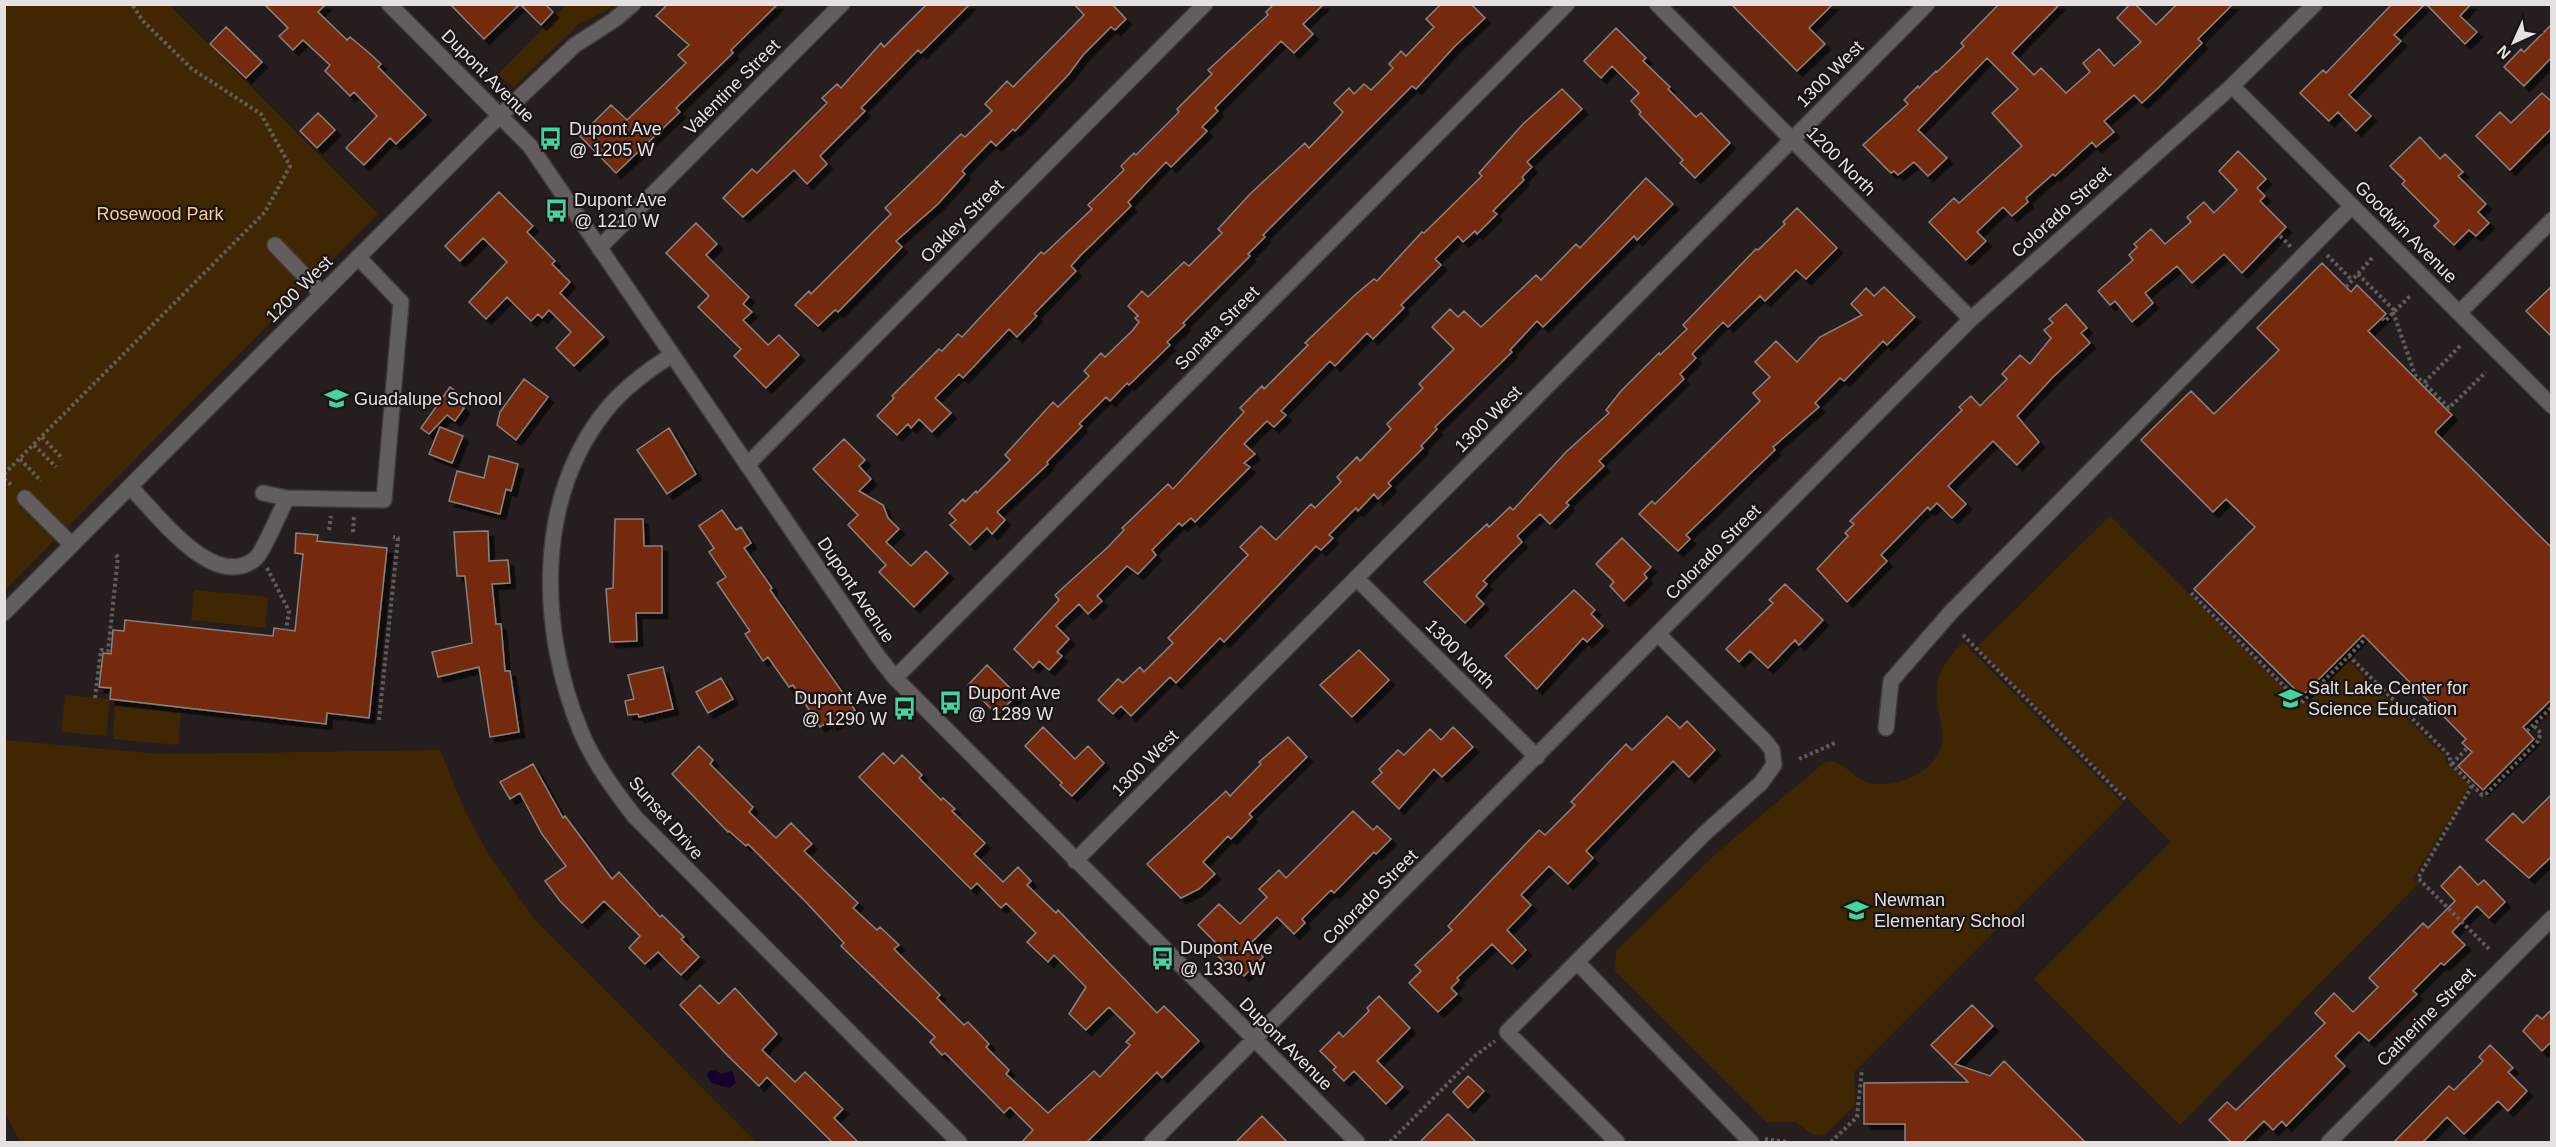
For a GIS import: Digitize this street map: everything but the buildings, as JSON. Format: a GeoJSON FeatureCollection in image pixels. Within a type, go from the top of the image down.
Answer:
{"type":"FeatureCollection","features":[{"type":"Feature","properties":{"kind":"street","name":"Dupont Avenue"},"geometry":{"type":"LineString","coordinates":[[389,4],[530,146],[747,465],[896,678],[1357,1143]]}},
{"type":"Feature","properties":{"kind":"street","name":"1200 West"},"geometry":{"type":"LineString","coordinates":[[4,613],[501,116],[575,45],[614,20],[633,4]]}},
{"type":"Feature","properties":{"kind":"street","name":"Valentine Street"},"geometry":{"type":"LineString","coordinates":[[599,248],[842,4]]}},
{"type":"Feature","properties":{"kind":"street","name":"Oakley Street"},"geometry":{"type":"LineString","coordinates":[[747,465],[1205,4]]}},
{"type":"Feature","properties":{"kind":"street","name":"Sonata Street"},"geometry":{"type":"LineString","coordinates":[[896,678],[1567,4]]}},
{"type":"Feature","properties":{"kind":"street","name":"1200 North"},"geometry":{"type":"LineString","coordinates":[[1657,4],[1971,319]]}},
{"type":"Feature","properties":{"kind":"street","name":"1300 West"},"geometry":{"type":"LineString","coordinates":[[1075,861],[1928,4]]}},
{"type":"Feature","properties":{"kind":"street","name":"Colorado Street"},"geometry":{"type":"LineString","coordinates":[[1152,1143],[1971,319],[2232,86],[2315,4]]}},
{"type":"Feature","properties":{"kind":"street","name":"Goodwin Avenue"},"geometry":{"type":"LineString","coordinates":[[2232,86],[2552,406]]}},
{"type":"Feature","properties":{"kind":"street"},"geometry":{"type":"LineString","coordinates":[[1886,728],[1891,681],[1952,611],[2352,206]]}},
{"type":"Feature","properties":{"kind":"street"},"geometry":{"type":"LineString","coordinates":[[2459,313],[2552,220]]}},
{"type":"Feature","properties":{"kind":"street"},"geometry":{"type":"LineString","coordinates":[[274,245],[322,294]]}},
{"type":"Feature","properties":{"kind":"street"},"geometry":{"type":"LineString","coordinates":[[263,493],[287,498],[384,500],[401,302],[358,257]]}},
{"type":"Feature","properties":{"kind":"street","name":"Sunset Drive"},"geometry":{"type":"LineString","coordinates":[[672,355],[631,385],[606,410],[585,442],[565,483],[555,533],[551,603],[555,638],[570,701],[582,734],[597,761],[635,817],[959,1143]]}},
{"type":"Feature","properties":{"kind":"street"},"geometry":{"type":"LineString","coordinates":[[130,487],[199,556],[219,566],[243,565],[257,558],[287,498]]}},
{"type":"Feature","properties":{"kind":"street"},"geometry":{"type":"LineString","coordinates":[[25,498],[72,545]]}},
{"type":"Feature","properties":{"kind":"street","name":"1300 North"},"geometry":{"type":"LineString","coordinates":[[1356,579],[1537,757]]}},
{"type":"Feature","properties":{"kind":"street"},"geometry":{"type":"LineString","coordinates":[[1617,1143],[1507,1032],[1704,834],[1761,783],[1774,765],[1772,750],[1765,741],[1659,635]]}},
{"type":"Feature","properties":{"kind":"street","name":"Catherine Street"},"geometry":{"type":"LineString","coordinates":[[2329,1143],[2552,918]]}},
{"type":"Feature","properties":{"kind":"street"},"geometry":{"type":"LineString","coordinates":[[1577,962],[1757,1141]]}},
{"type":"Feature","properties":{"kind":"path"},"geometry":{"type":"LineString","coordinates":[[4,474],[265,212],[290,166],[261,114],[192,69],[142,20],[132,4]]}},
{"type":"Feature","properties":{"kind":"path"},"geometry":{"type":"LineString","coordinates":[[2280,236],[2293,249]]}},
{"type":"Feature","properties":{"kind":"path"},"geometry":{"type":"LineString","coordinates":[[2322,251],[2352,280]]}},
{"type":"Feature","properties":{"kind":"path"},"geometry":{"type":"LineString","coordinates":[[2346,287],[2372,258]]}},
{"type":"Feature","properties":{"kind":"path"},"geometry":{"type":"LineString","coordinates":[[2358,274],[2393,311],[2415,375],[2449,408],[2486,372]]}},
{"type":"Feature","properties":{"kind":"path"},"geometry":{"type":"LineString","coordinates":[[2382,318],[2385,321],[2410,296]]}},
{"type":"Feature","properties":{"kind":"path"},"geometry":{"type":"LineString","coordinates":[[2424,383],[2460,346]]}},
{"type":"Feature","properties":{"kind":"path"},"geometry":{"type":"LineString","coordinates":[[42,437],[63,459]]}},
{"type":"Feature","properties":{"kind":"path"},"geometry":{"type":"LineString","coordinates":[[34,444],[56,466]]}},
{"type":"Feature","properties":{"kind":"path"},"geometry":{"type":"LineString","coordinates":[[20,459],[42,481]]}},
{"type":"Feature","properties":{"kind":"path"},"geometry":{"type":"LineString","coordinates":[[379,720],[398,538],[393,537]]}},
{"type":"Feature","properties":{"kind":"path"},"geometry":{"type":"LineString","coordinates":[[95,698],[101,650],[108,651],[118,557],[114,553]]}},
{"type":"Feature","properties":{"kind":"path"},"geometry":{"type":"LineString","coordinates":[[267,568],[289,611],[286,630]]}},
{"type":"Feature","properties":{"kind":"path"},"geometry":{"type":"LineString","coordinates":[[2191,593],[2301,703],[2366,638]]}},
{"type":"Feature","properties":{"kind":"path"},"geometry":{"type":"LineString","coordinates":[[1963,635],[2125,799]]}},
{"type":"Feature","properties":{"kind":"path"},"geometry":{"type":"LineString","coordinates":[[2349,656],[2449,755],[2451,764],[2482,795],[2487,793],[2538,741],[2541,733],[2533,725]]}},
{"type":"Feature","properties":{"kind":"path"},"geometry":{"type":"LineString","coordinates":[[2526,731],[2552,706]]}},
{"type":"Feature","properties":{"kind":"path"},"geometry":{"type":"LineString","coordinates":[[1799,759],[1835,743]]}},
{"type":"Feature","properties":{"kind":"path"},"geometry":{"type":"LineString","coordinates":[[2451,764],[2467,748]]}},
{"type":"Feature","properties":{"kind":"path"},"geometry":{"type":"LineString","coordinates":[[2472,786],[2418,878],[2490,950]]}},
{"type":"Feature","properties":{"kind":"path"},"geometry":{"type":"LineString","coordinates":[[1390,1143],[1476,1055],[1507,1032]]}},
{"type":"Feature","properties":{"kind":"path"},"geometry":{"type":"LineString","coordinates":[[1831,1143],[1857,1117],[1862,1069]]}},
{"type":"Feature","properties":{"kind":"path"},"geometry":{"type":"LineString","coordinates":[[1757,1141],[1788,1143]]}},
{"type":"Feature","properties":{"kind":"green space","name":"Rosewood Park"},"geometry":{"type":"Polygon","coordinates":[[[4,5],[169,5],[378,214],[5,590],[4,5]]]}},
{"type":"Feature","properties":{"kind":"green space"},"geometry":{"type":"Polygon","coordinates":[[[566,5],[616,5],[578,25],[513,88],[498,74],[566,5]]]}},
{"type":"Feature","properties":{"kind":"green space"},"geometry":{"type":"Polygon","coordinates":[[[2110,516],[2298,702],[2309,701],[2346,664],[2351,663],[2445,756],[2446,762],[2470,786],[2413,878],[2418,884],[2180,1125],[2034,979],[2171,842],[1977,647],[2110,516]]]}},
{"type":"Feature","properties":{"kind":"green space"},"geometry":{"type":"Polygon","coordinates":[[[194,590],[268,597],[265,628],[191,620],[194,590]]]}},
{"type":"Feature","properties":{"kind":"green space"},"geometry":{"type":"Polygon","coordinates":[[[1963,642],[2123,803],[1854,1072],[1855,1105],[1824,1136],[1813,1135],[1796,1122],[1767,1122],[1615,971],[1616,951],[1720,850],[1824,763],[1836,762],[1861,779],[1879,784],[1906,779],[1930,765],[1938,755],[1942,743],[1937,702],[1940,673],[1963,642]]]}},
{"type":"Feature","properties":{"kind":"green space"},"geometry":{"type":"Polygon","coordinates":[[[65,695],[110,699],[106,736],[61,732],[65,695]]]}},
{"type":"Feature","properties":{"kind":"green space"},"geometry":{"type":"Polygon","coordinates":[[[115,706],[181,713],[178,745],[113,739],[115,706]]]}},
{"type":"Feature","properties":{"kind":"green space"},"geometry":{"type":"Polygon","coordinates":[[[5,740],[160,754],[440,750],[465,811],[487,852],[535,920],[756,1142],[20,1142],[4,1111],[5,740]]]}},
{"type":"Feature","properties":{"kind":"shaded area"},"geometry":{"type":"Polygon","coordinates":[[[715,1070],[721,1074],[732,1071],[736,1083],[730,1088],[711,1083],[707,1075],[709,1071],[715,1070]]]}},
{"type":"Feature","properties":{"kind":"place","name":"Dupont Ave @ 1205 W"},"geometry":{"type":"Point","coordinates":[551,139]}},
{"type":"Feature","properties":{"kind":"place","name":"Dupont Ave @ 1210 W"},"geometry":{"type":"Point","coordinates":[556,210]}},
{"type":"Feature","properties":{"kind":"place","name":"Guadalupe School"},"geometry":{"type":"Point","coordinates":[336,399]}},
{"type":"Feature","properties":{"kind":"place","name":"Salt Lake Center for Science Education"},"geometry":{"type":"Point","coordinates":[2290,698]}},
{"type":"Feature","properties":{"kind":"place","name":"Dupont Ave @ 1289 W"},"geometry":{"type":"Point","coordinates":[950,703]}},
{"type":"Feature","properties":{"kind":"place","name":"Dupont Ave @ 1290 W"},"geometry":{"type":"Point","coordinates":[905,708]}},
{"type":"Feature","properties":{"kind":"place","name":"Newman Elementary School"},"geometry":{"type":"Point","coordinates":[1856,910]}},
{"type":"Feature","properties":{"kind":"place","name":"Dupont Ave @ 1330 W"},"geometry":{"type":"Point","coordinates":[1162,958]}}]}
